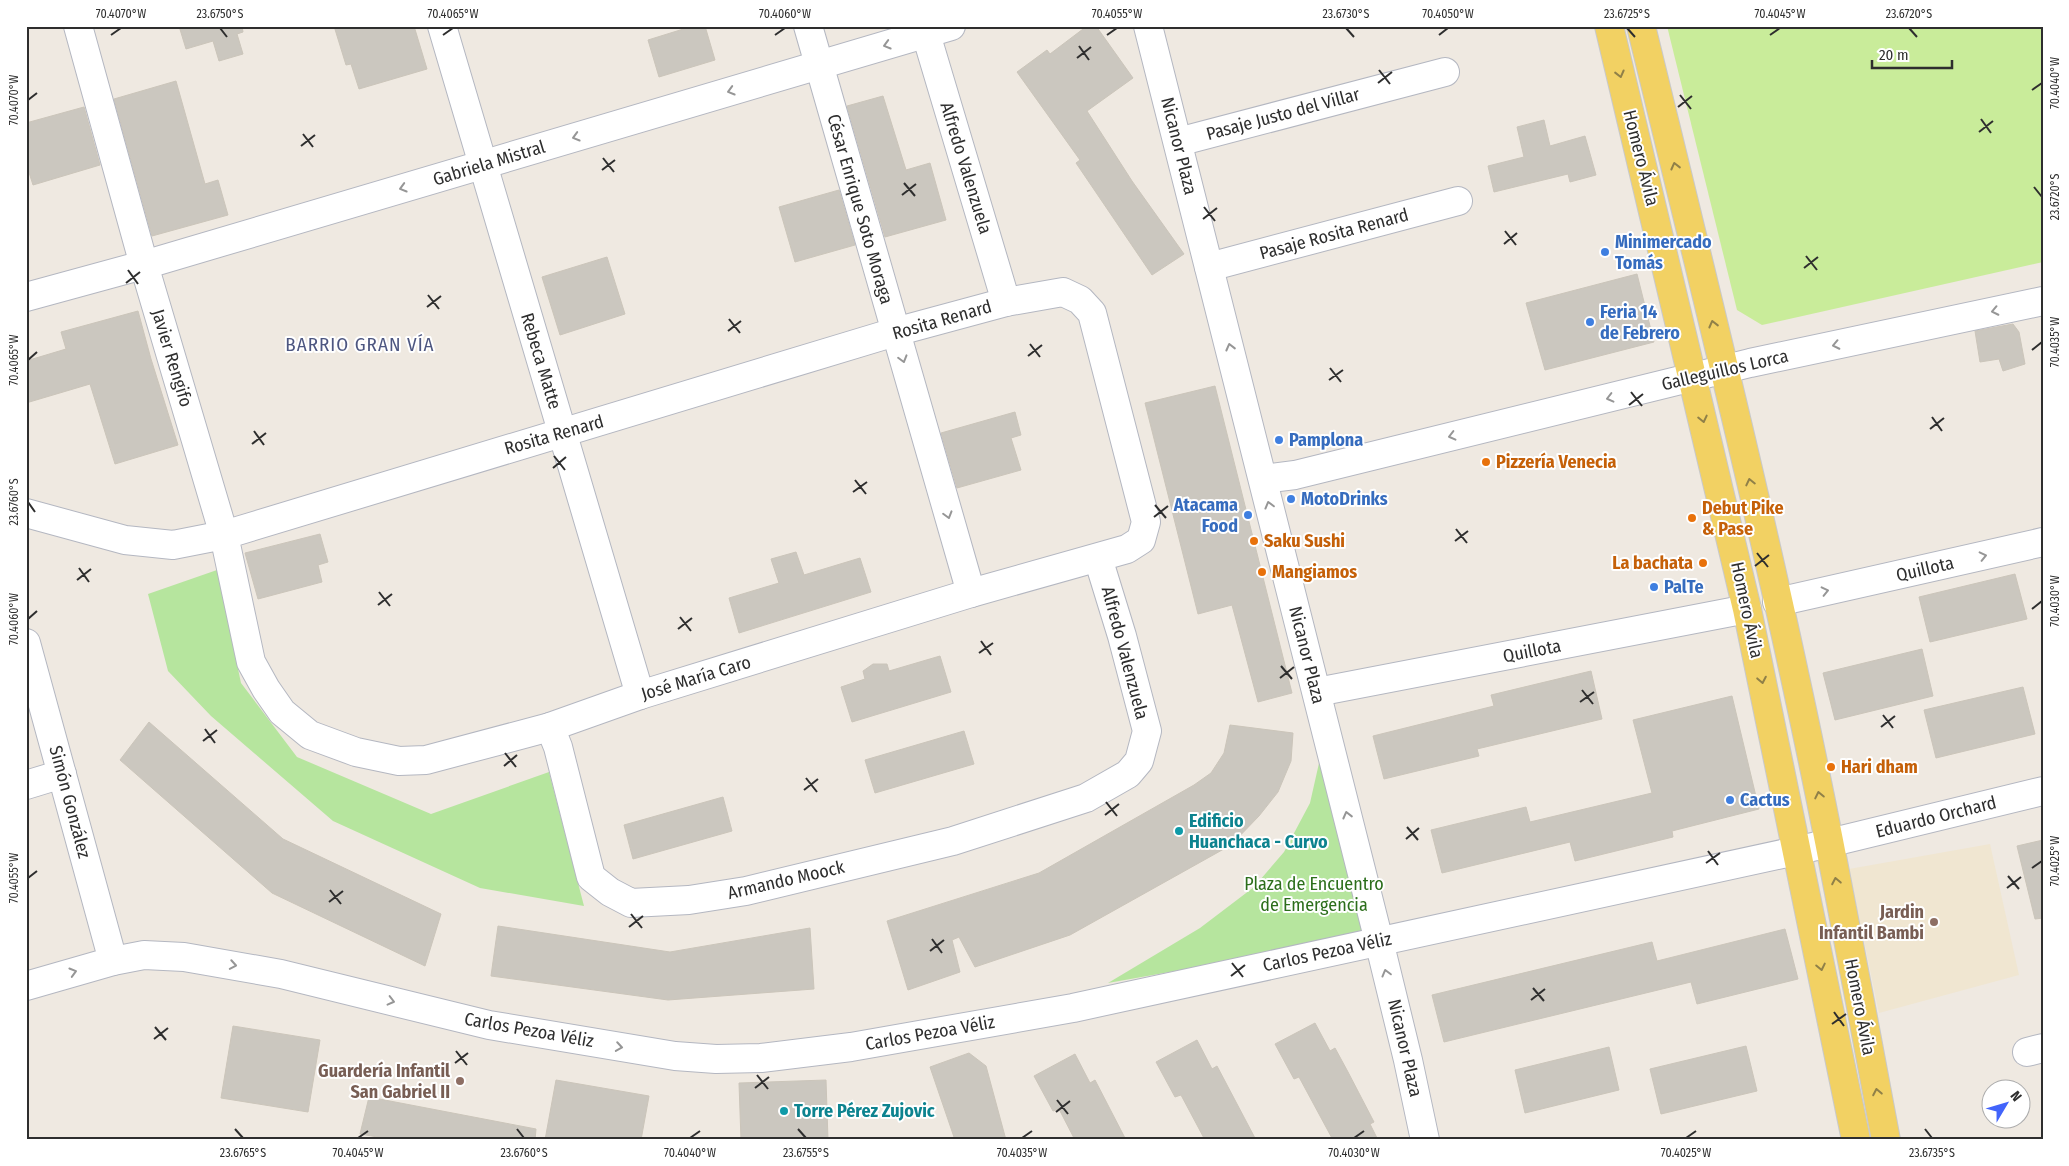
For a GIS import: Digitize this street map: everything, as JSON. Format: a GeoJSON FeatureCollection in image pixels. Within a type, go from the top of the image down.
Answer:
{"type":"FeatureCollection","features":[{"type":"Feature","properties":{"kind":"main road","name":"Homero Ávila"},"geometry":{"type":"LineString","coordinates":[[1609,26],[1748,609],[1856,1140]]}},
{"type":"Feature","properties":{"kind":"main road","name":"Homero Ávila"},"geometry":{"type":"LineString","coordinates":[[1641,26],[1725,370],[1777,602],[1829,842],[1886,1140]]}},
{"type":"Feature","properties":{"kind":"street","name":"Javier Rengifo"},"geometry":{"type":"LineString","coordinates":[[78,26],[144,264],[224,535],[251,662],[266,689]]}},
{"type":"Feature","properties":{"kind":"street","name":"Rebeca Matte"},"geometry":{"type":"LineString","coordinates":[[442,26],[640,695]]}},
{"type":"Feature","properties":{"kind":"street","name":"César Enrique Soto Moraga"},"geometry":{"type":"LineString","coordinates":[[808,26],[971,593]]}},
{"type":"Feature","properties":{"kind":"street","name":"Nicanor Plaza"},"geometry":{"type":"LineString","coordinates":[[1148,26],[1379,941],[1425,1140]]}},
{"type":"Feature","properties":{"kind":"street","name":"Gabriela Mistral"},"geometry":{"type":"LineString","coordinates":[[26,297],[938,30]]}},
{"type":"Feature","properties":{"kind":"street","name":"Alfredo Valenzuela"},"geometry":{"type":"LineString","coordinates":[[938,30],[1006,302]]}},
{"type":"Feature","properties":{"kind":"street","name":"Pasaje Justo del Villar"},"geometry":{"type":"LineString","coordinates":[[1178,142],[1445,72]]}},
{"type":"Feature","properties":{"kind":"street","name":"Pasaje Rosita Renard"},"geometry":{"type":"LineString","coordinates":[[1209,267],[1458,202]]}},
{"type":"Feature","properties":{"kind":"street","name":"Rosita Renard"},"geometry":{"type":"LineString","coordinates":[[26,513],[124,540],[173,545],[224,535],[895,332],[1006,302],[1063,292],[1080,300],[1092,312],[1146,522],[1141,540]]}},
{"type":"Feature","properties":{"kind":"street","name":"Galleguillos Lorca"},"geometry":{"type":"LineString","coordinates":[[1262,479],[1296,475],[1725,370],[2042,304]]}},
{"type":"Feature","properties":{"kind":"street","name":"José María Caro"},"geometry":{"type":"LineString","coordinates":[[266,689],[282,712],[310,735],[356,752],[399,761],[426,760],[550,727],[640,695],[971,593],[1127,549],[1141,540]]}},
{"type":"Feature","properties":{"kind":"street","name":"Quillota"},"geometry":{"type":"LineString","coordinates":[[1777,602],[2043,542]]}},
{"type":"Feature","properties":{"kind":"street","name":"Alfredo Valenzuela"},"geometry":{"type":"LineString","coordinates":[[1098,558],[1122,636],[1147,731],[1139,761],[1128,774]]}},
{"type":"Feature","properties":{"kind":"street","name":"Quillota"},"geometry":{"type":"LineString","coordinates":[[1317,692],[1748,609]]}},
{"type":"Feature","properties":{"kind":"street","name":"Simón González"},"geometry":{"type":"LineString","coordinates":[[26,643],[113,961]]}},
{"type":"Feature","properties":{"kind":"street","name":"Armando Moock"},"geometry":{"type":"LineString","coordinates":[[550,727],[558,747],[591,877],[610,892],[631,903],[689,900],[746,891],[953,841],[1086,798],[1128,774]]}},
{"type":"Feature","properties":{"kind":"street"},"geometry":{"type":"LineString","coordinates":[[26,785],[62,774]]}},
{"type":"Feature","properties":{"kind":"street","name":"Eduardo Orchard"},"geometry":{"type":"LineString","coordinates":[[1829,842],[2043,791]]}},
{"type":"Feature","properties":{"kind":"street","name":"Carlos Pezoa Véliz"},"geometry":{"type":"LineString","coordinates":[[26,986],[113,961],[144,956],[184,957],[281,974],[489,1025],[675,1056],[716,1059],[761,1058],[851,1047],[1073,1008],[1796,851],[1829,842]]}},
{"type":"Feature","properties":{"kind":"shaded area","name":"Jardin Infantil Bambi"},"geometry":{"type":"Polygon","coordinates":[[[1990,844],[2019,975],[1879,1013],[1849,869],[1990,844]]]}},
{"type":"Feature","properties":{"kind":"green space"},"geometry":{"type":"Polygon","coordinates":[[[1667,26],[2043,26],[2043,262],[1762,325],[1737,310],[1667,26]]]}},
{"type":"Feature","properties":{"kind":"green space"},"geometry":{"type":"Polygon","coordinates":[[[217,570],[241,683],[297,757],[431,814],[549,772],[584,906],[480,888],[333,821],[211,716],[168,671],[148,594],[217,570]]]}},
{"type":"Feature","properties":{"kind":"green space","name":"Plaza de Encuentro de Emergencia"},"geometry":{"type":"Polygon","coordinates":[[[1324,741],[1373,918],[1360,938],[1108,983],[1200,928],[1254,887],[1284,852],[1310,803],[1324,741]]]}},
{"type":"Feature","properties":{"kind":"building"},"geometry":{"type":"Polygon","coordinates":[[[179,26],[242,26],[243,32],[237,34],[243,54],[219,61],[213,41],[186,49],[179,26]]]}},
{"type":"Feature","properties":{"kind":"building"},"geometry":{"type":"Polygon","coordinates":[[[334,26],[414,26],[427,69],[359,89],[351,64],[346,65],[334,26]]]}},
{"type":"Feature","properties":{"kind":"building"},"geometry":{"type":"Polygon","coordinates":[[[693,26],[705,26],[715,60],[659,77],[648,40],[693,26]]]}},
{"type":"Feature","properties":{"kind":"building"},"geometry":{"type":"Polygon","coordinates":[[[1087,26],[1096,26],[1133,78],[1087,111],[1132,181],[1184,254],[1152,275],[1076,163],[1080,160],[1017,72],[1047,50],[1050,54],[1087,26]]]}},
{"type":"Feature","properties":{"kind":"building"},"geometry":{"type":"Polygon","coordinates":[[[176,81],[205,184],[218,180],[228,215],[152,236],[114,99],[176,81]]]}},
{"type":"Feature","properties":{"kind":"building"},"geometry":{"type":"Polygon","coordinates":[[[883,96],[906,170],[930,163],[946,220],[885,237],[847,106],[883,96]]]}},
{"type":"Feature","properties":{"kind":"building"},"geometry":{"type":"Polygon","coordinates":[[[84,107],[100,165],[33,185],[26,163],[26,123],[84,107]]]}},
{"type":"Feature","properties":{"kind":"building"},"geometry":{"type":"Polygon","coordinates":[[[1544,120],[1550,146],[1585,136],[1596,175],[1570,182],[1568,174],[1494,192],[1488,166],[1524,157],[1517,127],[1544,120]]]}},
{"type":"Feature","properties":{"kind":"building"},"geometry":{"type":"Polygon","coordinates":[[[839,190],[855,245],[795,262],[779,207],[839,190]]]}},
{"type":"Feature","properties":{"kind":"building"},"geometry":{"type":"Polygon","coordinates":[[[607,257],[625,314],[560,335],[542,277],[607,257]]]}},
{"type":"Feature","properties":{"kind":"building","name":"Feria 14 de Febrero"},"geometry":{"type":"Polygon","coordinates":[[[1637,274],[1654,342],[1545,370],[1526,303],[1637,274]]]}},
{"type":"Feature","properties":{"kind":"building"},"geometry":{"type":"Polygon","coordinates":[[[138,311],[178,445],[115,464],[90,384],[26,403],[26,361],[66,349],[61,332],[138,311]]]}},
{"type":"Feature","properties":{"kind":"building"},"geometry":{"type":"Polygon","coordinates":[[[2013,324],[2019,332],[2025,364],[2003,371],[1999,359],[1980,362],[1975,331],[2013,324]]]}},
{"type":"Feature","properties":{"kind":"building"},"geometry":{"type":"Polygon","coordinates":[[[1215,386],[1292,693],[1258,702],[1232,605],[1198,614],[1145,403],[1215,386]]]}},
{"type":"Feature","properties":{"kind":"building"},"geometry":{"type":"Polygon","coordinates":[[[1015,412],[1021,435],[1011,438],[1021,470],[957,488],[941,433],[1015,412]]]}},
{"type":"Feature","properties":{"kind":"building"},"geometry":{"type":"Polygon","coordinates":[[[320,534],[328,562],[318,565],[322,582],[258,599],[245,553],[320,534]]]}},
{"type":"Feature","properties":{"kind":"building"},"geometry":{"type":"Polygon","coordinates":[[[796,552],[804,575],[860,558],[871,592],[739,633],[729,598],[779,583],[771,559],[796,552]]]}},
{"type":"Feature","properties":{"kind":"building"},"geometry":{"type":"Polygon","coordinates":[[[2015,574],[2027,619],[1930,642],[1919,597],[2015,574]]]}},
{"type":"Feature","properties":{"kind":"building"},"geometry":{"type":"Polygon","coordinates":[[[1922,649],[1933,696],[1835,720],[1823,673],[1922,649]]]}},
{"type":"Feature","properties":{"kind":"building"},"geometry":{"type":"Polygon","coordinates":[[[940,656],[951,692],[852,722],[841,687],[865,679],[863,671],[873,664],[887,664],[889,671],[940,656]]]}},
{"type":"Feature","properties":{"kind":"building"},"geometry":{"type":"Polygon","coordinates":[[[1591,671],[1602,719],[1477,749],[1479,756],[1384,779],[1373,736],[1494,706],[1491,695],[1591,671]]]}},
{"type":"Feature","properties":{"kind":"building"},"geometry":{"type":"Polygon","coordinates":[[[2023,687],[2035,734],[1936,758],[1924,710],[2023,687]]]}},
{"type":"Feature","properties":{"kind":"building"},"geometry":{"type":"Polygon","coordinates":[[[1732,696],[1759,809],[1672,831],[1673,837],[1575,861],[1570,842],[1442,873],[1431,830],[1526,807],[1530,822],[1652,793],[1633,720],[1732,696]]]}},
{"type":"Feature","properties":{"kind":"building"},"geometry":{"type":"Polygon","coordinates":[[[149,722],[283,839],[441,914],[425,966],[272,893],[120,760],[149,722]]]}},
{"type":"Feature","properties":{"kind":"building","name":"Edificio Huanchaca - Curvo"},"geometry":{"type":"Polygon","coordinates":[[[1230,725],[1293,733],[1291,761],[1278,792],[1259,816],[1231,845],[1070,935],[975,967],[959,937],[952,940],[960,972],[908,990],[887,921],[1039,873],[1194,785],[1211,773],[1224,753],[1230,725]]]}},
{"type":"Feature","properties":{"kind":"building"},"geometry":{"type":"Polygon","coordinates":[[[964,731],[974,764],[875,793],[865,760],[964,731]]]}},
{"type":"Feature","properties":{"kind":"building"},"geometry":{"type":"Polygon","coordinates":[[[723,797],[732,831],[633,859],[624,825],[723,797]]]}},
{"type":"Feature","properties":{"kind":"building"},"geometry":{"type":"Polygon","coordinates":[[[2043,840],[2043,918],[2035,919],[2017,846],[2043,840]]]}},
{"type":"Feature","properties":{"kind":"building"},"geometry":{"type":"Polygon","coordinates":[[[498,926],[670,952],[810,928],[814,989],[668,1000],[491,976],[498,926]]]}},
{"type":"Feature","properties":{"kind":"building"},"geometry":{"type":"Polygon","coordinates":[[[1785,929],[1798,979],[1697,1004],[1691,982],[1444,1042],[1432,995],[1652,942],[1657,961],[1785,929]]]}},
{"type":"Feature","properties":{"kind":"building"},"geometry":{"type":"Polygon","coordinates":[[[1315,1023],[1330,1051],[1335,1048],[1348,1072],[1374,1122],[1370,1124],[1378,1140],[1333,1140],[1299,1077],[1294,1079],[1275,1044],[1315,1023]]]}},
{"type":"Feature","properties":{"kind":"building"},"geometry":{"type":"Polygon","coordinates":[[[233,1026],[320,1040],[308,1112],[221,1098],[233,1026]]]}},
{"type":"Feature","properties":{"kind":"building"},"geometry":{"type":"Polygon","coordinates":[[[1197,1040],[1212,1069],[1217,1066],[1256,1140],[1205,1140],[1181,1095],[1175,1097],[1156,1062],[1197,1040]]]}},
{"type":"Feature","properties":{"kind":"building"},"geometry":{"type":"Polygon","coordinates":[[[1746,1046],[1757,1091],[1661,1114],[1650,1069],[1746,1046]]]}},
{"type":"Feature","properties":{"kind":"building"},"geometry":{"type":"Polygon","coordinates":[[[1609,1047],[1619,1090],[1525,1113],[1515,1070],[1609,1047]]]}},
{"type":"Feature","properties":{"kind":"building"},"geometry":{"type":"Polygon","coordinates":[[[969,1053],[986,1066],[1006,1140],[955,1140],[930,1067],[969,1053]]]}},
{"type":"Feature","properties":{"kind":"building"},"geometry":{"type":"Polygon","coordinates":[[[1075,1054],[1090,1083],[1095,1080],[1126,1140],[1075,1140],[1059,1109],[1053,1111],[1034,1076],[1075,1054]]]}},
{"type":"Feature","properties":{"kind":"building"},"geometry":{"type":"Polygon","coordinates":[[[556,1080],[649,1096],[641,1140],[545,1140],[556,1080]]]}},
{"type":"Feature","properties":{"kind":"building","name":"Torre Pérez Zujovic"},"geometry":{"type":"Polygon","coordinates":[[[826,1080],[828,1140],[741,1140],[739,1083],[826,1080]]]}},
{"type":"Feature","properties":{"kind":"building"},"geometry":{"type":"Polygon","coordinates":[[[369,1097],[536,1129],[535,1140],[395,1140],[360,1134],[369,1097]]]}},
{"type":"Feature","properties":{"kind":"place","name":"Minimercado Tomás"},"geometry":{"type":"Point","coordinates":[1605,252]}},
{"type":"Feature","properties":{"kind":"place","name":"Feria 14 de Febrero"},"geometry":{"type":"Point","coordinates":[1590,322]}},
{"type":"Feature","properties":{"kind":"place","name":"Pamplona"},"geometry":{"type":"Point","coordinates":[1279,440]}},
{"type":"Feature","properties":{"kind":"place","name":"Pizzería Venecia"},"geometry":{"type":"Point","coordinates":[1486,462]}},
{"type":"Feature","properties":{"kind":"place","name":"MotoDrinks"},"geometry":{"type":"Point","coordinates":[1291,499]}},
{"type":"Feature","properties":{"kind":"place","name":"Atacama Food"},"geometry":{"type":"Point","coordinates":[1248,515]}},
{"type":"Feature","properties":{"kind":"place","name":"Debut Pike & Pase"},"geometry":{"type":"Point","coordinates":[1692,518]}},
{"type":"Feature","properties":{"kind":"place","name":"Saku Sushi"},"geometry":{"type":"Point","coordinates":[1254,541]}},
{"type":"Feature","properties":{"kind":"place","name":"La bachata"},"geometry":{"type":"Point","coordinates":[1703,563]}},
{"type":"Feature","properties":{"kind":"place","name":"Mangiamos"},"geometry":{"type":"Point","coordinates":[1262,572]}},
{"type":"Feature","properties":{"kind":"place","name":"PalTe"},"geometry":{"type":"Point","coordinates":[1654,587]}},
{"type":"Feature","properties":{"kind":"place","name":"Hari dham"},"geometry":{"type":"Point","coordinates":[1831,767]}},
{"type":"Feature","properties":{"kind":"place","name":"Cactus"},"geometry":{"type":"Point","coordinates":[1730,800]}},
{"type":"Feature","properties":{"kind":"place","name":"Edificio Huanchaca - Curvo"},"geometry":{"type":"Point","coordinates":[1179,831]}},
{"type":"Feature","properties":{"kind":"place","name":"Jardin Infantil Bambi"},"geometry":{"type":"Point","coordinates":[1934,922]}},
{"type":"Feature","properties":{"kind":"place","name":"Guardería Infantil San Gabriel II"},"geometry":{"type":"Point","coordinates":[460,1081]}},
{"type":"Feature","properties":{"kind":"place","name":"Torre Pérez Zujovic"},"geometry":{"type":"Point","coordinates":[784,1111]}},
{"type":"Feature","properties":{"kind":"district","name":"BARRIO GRAN VÍA"},"geometry":{"type":"Point","coordinates":[360,344]}}]}
